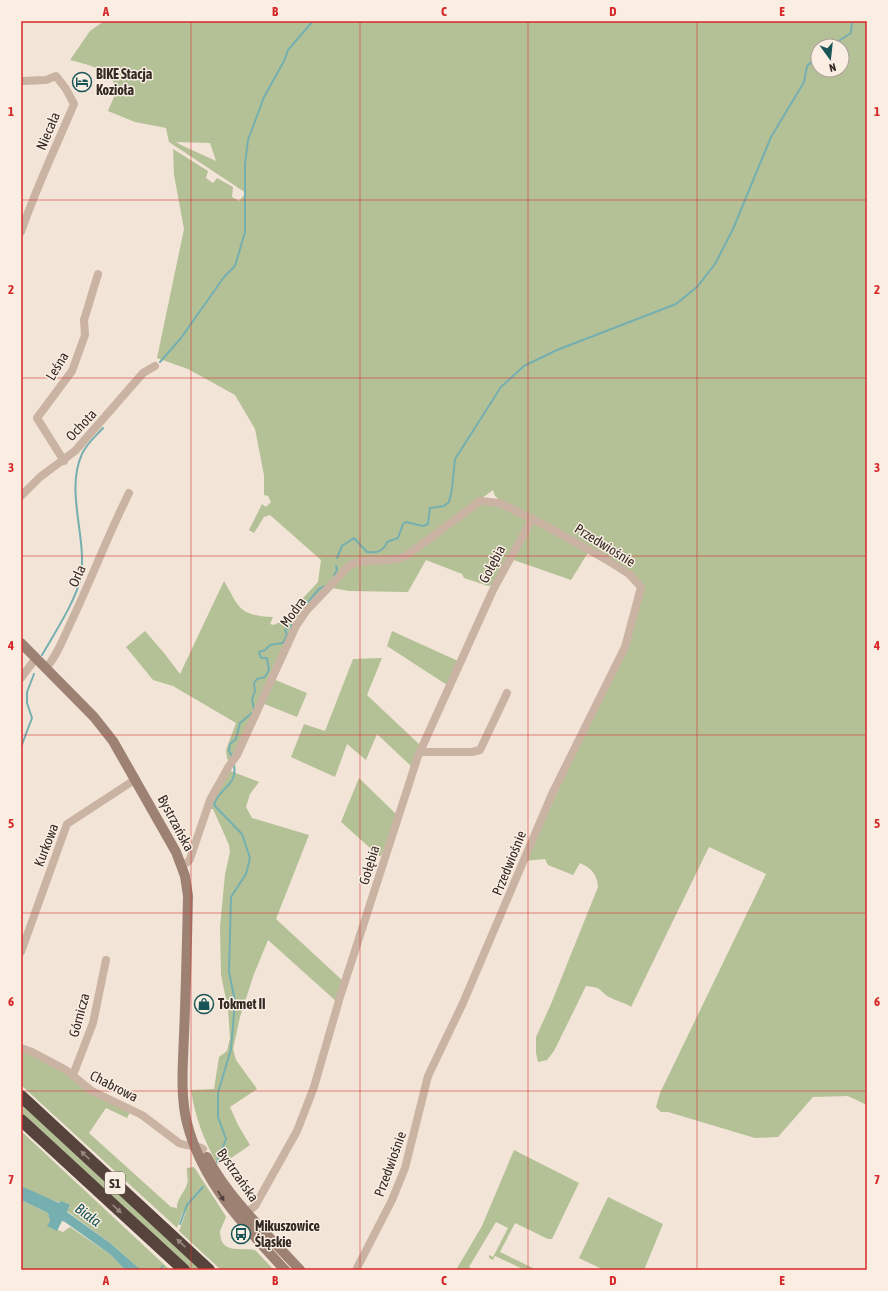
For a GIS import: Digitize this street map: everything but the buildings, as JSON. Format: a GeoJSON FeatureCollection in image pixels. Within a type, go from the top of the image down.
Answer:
{"type":"FeatureCollection","features":[{"type":"Feature","properties":{"kind":"highway","name":"S1"},"geometry":{"type":"LineString","coordinates":[[21,1096],[209,1270]]}},
{"type":"Feature","properties":{"kind":"highway","name":"S1"},"geometry":{"type":"LineString","coordinates":[[21,1120],[184,1270]]}},
{"type":"Feature","properties":{"kind":"main road","name":"Bystrzańska"},"geometry":{"type":"LineString","coordinates":[[21,643],[100,723],[136,779],[172,843],[182,865],[188,896],[184,1060],[185,1114],[214,1185],[238,1218],[285,1270]]}},
{"type":"Feature","properties":{"kind":"main road","name":"Bystrzańska"},"geometry":{"type":"LineString","coordinates":[[199,1147],[222,1182],[300,1270]]}},
{"type":"Feature","properties":{"kind":"street","name":"Niecała"},"geometry":{"type":"LineString","coordinates":[[21,81],[46,80],[56,76],[66,89],[74,104],[55,151],[32,200],[21,232]]}},
{"type":"Feature","properties":{"kind":"street","name":"Leśna"},"geometry":{"type":"LineString","coordinates":[[64,461],[37,418],[72,371],[85,335],[84,320],[98,274]]}},
{"type":"Feature","properties":{"kind":"street","name":"Ochota"},"geometry":{"type":"LineString","coordinates":[[21,496],[40,476],[64,461],[76,451],[107,417],[143,372],[154,366]]}},
{"type":"Feature","properties":{"kind":"street","name":"Orla"},"geometry":{"type":"LineString","coordinates":[[46,668],[52,662],[66,633],[129,493]]}},
{"type":"Feature","properties":{"kind":"street","name":"Modra"},"geometry":{"type":"LineString","coordinates":[[182,865],[190,859],[210,800],[235,758],[298,621],[348,567],[358,562],[393,561],[406,556],[480,501],[500,503],[532,519]]}},
{"type":"Feature","properties":{"kind":"street","name":"Gołębia"},"geometry":{"type":"LineString","coordinates":[[238,1218],[255,1206],[286,1153],[314,1087],[340,997],[420,752],[493,590],[532,519]]}},
{"type":"Feature","properties":{"kind":"street","name":"Przedwiośnie"},"geometry":{"type":"LineString","coordinates":[[356,1270],[392,1200],[405,1168],[428,1076],[463,1003],[552,794],[625,647],[642,590],[640,584],[632,577],[607,560],[532,519]]}},
{"type":"Feature","properties":{"kind":"street"},"geometry":{"type":"LineString","coordinates":[[21,678],[36,658]]}},
{"type":"Feature","properties":{"kind":"street"},"geometry":{"type":"LineString","coordinates":[[420,752],[472,752],[480,750],[507,694]]}},
{"type":"Feature","properties":{"kind":"street","name":"Kurkowa"},"geometry":{"type":"LineString","coordinates":[[21,952],[67,824],[136,779]]}},
{"type":"Feature","properties":{"kind":"street","name":"Górnicza"},"geometry":{"type":"LineString","coordinates":[[73,1075],[90,1030],[106,960]]}},
{"type":"Feature","properties":{"kind":"street","name":"Chabrowa"},"geometry":{"type":"LineString","coordinates":[[21,1048],[32,1052],[73,1075],[92,1092],[142,1114],[184,1146],[199,1147]]}},
{"type":"Feature","properties":{"kind":"green space"},"geometry":{"type":"Polygon","coordinates":[[[104,21],[867,21],[867,1105],[848,1096],[813,1097],[778,1137],[755,1138],[668,1112],[661,1112],[656,1107],[660,1093],[766,874],[709,847],[631,1007],[605,995],[598,989],[586,986],[554,1051],[547,1060],[538,1062],[536,1053],[536,1037],[551,1004],[598,887],[593,872],[580,863],[573,875],[548,865],[545,859],[524,861],[615,672],[643,586],[500,500],[495,496],[493,490],[406,555],[354,561],[297,618],[290,612],[318,582],[321,560],[270,515],[264,517],[254,533],[249,530],[262,504],[266,507],[271,502],[268,496],[264,495],[264,475],[255,429],[235,395],[188,369],[157,358],[184,229],[174,175],[173,149],[208,171],[206,178],[213,183],[217,178],[233,187],[232,197],[239,201],[246,193],[169,142],[166,128],[135,122],[108,111],[115,93],[115,85],[111,79],[99,69],[70,60],[90,31],[104,21]],[[176,142],[216,161],[210,143],[176,142]]]}},
{"type":"Feature","properties":{"kind":"green space"},"geometry":{"type":"Polygon","coordinates":[[[489,503],[529,519],[493,585],[488,586],[464,578],[462,574],[426,560],[408,592],[349,591],[332,588],[351,566],[393,562],[480,504],[489,503]]]}},
{"type":"Feature","properties":{"kind":"green space"},"geometry":{"type":"Polygon","coordinates":[[[532,521],[589,551],[571,580],[511,559],[532,521]]]}},
{"type":"Feature","properties":{"kind":"green space"},"geometry":{"type":"Polygon","coordinates":[[[224,581],[238,604],[247,612],[273,617],[270,624],[274,625],[287,618],[295,622],[231,761],[227,759],[226,750],[236,723],[173,686],[153,680],[126,647],[145,631],[180,674],[224,581]]]}},
{"type":"Feature","properties":{"kind":"green space"},"geometry":{"type":"Polygon","coordinates":[[[392,631],[458,661],[447,685],[387,646],[392,631]]]}},
{"type":"Feature","properties":{"kind":"green space"},"geometry":{"type":"Polygon","coordinates":[[[382,658],[367,695],[420,745],[412,767],[377,734],[366,760],[347,744],[335,777],[291,757],[304,724],[325,731],[353,659],[382,658]]]}},
{"type":"Feature","properties":{"kind":"green space"},"geometry":{"type":"Polygon","coordinates":[[[273,679],[307,693],[297,717],[262,703],[273,679]]]}},
{"type":"Feature","properties":{"kind":"green space"},"geometry":{"type":"Polygon","coordinates":[[[228,770],[259,782],[250,794],[246,807],[252,818],[309,835],[276,919],[343,981],[337,1002],[268,940],[254,974],[240,1017],[233,1049],[236,1060],[257,1089],[230,1107],[238,1125],[250,1145],[227,1161],[217,1164],[201,1128],[195,1110],[191,1090],[214,1089],[219,1057],[227,1051],[230,1038],[228,1009],[221,975],[220,927],[225,874],[230,852],[229,845],[213,809],[209,809],[228,770]]]}},
{"type":"Feature","properties":{"kind":"green space"},"geometry":{"type":"Polygon","coordinates":[[[359,778],[397,815],[381,856],[379,856],[341,822],[359,778]]]}},
{"type":"Feature","properties":{"kind":"green space"},"geometry":{"type":"Polygon","coordinates":[[[21,1050],[30,1053],[130,1112],[127,1118],[106,1108],[89,1133],[171,1207],[177,1208],[178,1202],[188,1182],[187,1168],[194,1167],[226,1217],[220,1231],[223,1244],[232,1248],[255,1250],[274,1270],[221,1270],[179,1231],[186,1212],[183,1212],[177,1228],[21,1085],[21,1050]]]}},
{"type":"Feature","properties":{"kind":"green space"},"geometry":{"type":"Polygon","coordinates":[[[21,1101],[202,1270],[190,1270],[21,1115],[21,1101]]]}},
{"type":"Feature","properties":{"kind":"green space"},"geometry":{"type":"Polygon","coordinates":[[[21,1131],[170,1270],[141,1270],[110,1243],[67,1211],[70,1206],[40,1196],[21,1186],[21,1131]]]}},
{"type":"Feature","properties":{"kind":"green space"},"geometry":{"type":"Polygon","coordinates":[[[514,1150],[579,1183],[552,1239],[548,1239],[515,1223],[500,1252],[533,1268],[532,1270],[525,1270],[495,1256],[493,1260],[489,1258],[489,1255],[493,1257],[508,1228],[496,1222],[469,1267],[474,1270],[456,1270],[482,1226],[514,1150]]]}},
{"type":"Feature","properties":{"kind":"green space"},"geometry":{"type":"Polygon","coordinates":[[[608,1197],[663,1224],[644,1270],[604,1270],[579,1258],[608,1197]]]}},
{"type":"Feature","properties":{"kind":"green space"},"geometry":{"type":"Polygon","coordinates":[[[21,1200],[48,1213],[50,1221],[48,1226],[63,1232],[70,1227],[111,1255],[125,1270],[21,1270],[21,1200]]]}},
{"type":"Feature","properties":{"kind":"water"},"geometry":{"type":"Polygon","coordinates":[[[21,1186],[59,1203],[61,1201],[70,1205],[67,1212],[110,1243],[141,1270],[125,1270],[111,1255],[65,1222],[62,1221],[57,1231],[47,1226],[50,1221],[48,1213],[21,1200],[21,1186]]]}},
{"type":"Feature","properties":{"kind":"waterway"},"geometry":{"type":"LineString","coordinates":[[160,362],[181,338],[224,277],[235,266],[245,232],[245,164],[248,140],[264,97],[284,61],[288,50],[313,21]]}},
{"type":"Feature","properties":{"kind":"waterway"},"geometry":{"type":"LineString","coordinates":[[843,38],[851,33],[852,21]]}},
{"type":"Feature","properties":{"kind":"waterway"},"geometry":{"type":"LineString","coordinates":[[337,558],[342,546],[354,538],[367,552],[377,552],[382,550],[387,542],[398,538],[403,524],[406,522],[423,526],[428,524],[430,508],[444,506],[449,502],[455,459],[501,387],[524,366],[557,350],[676,304],[697,287],[715,264],[733,229],[771,137],[804,82],[807,66],[810,63]]}},
{"type":"Feature","properties":{"kind":"waterway"},"geometry":{"type":"LineString","coordinates":[[42,655],[64,616],[79,585],[82,561],[76,499],[77,468],[86,447],[103,428]]}},
{"type":"Feature","properties":{"kind":"waterway"},"geometry":{"type":"LineString","coordinates":[[334,576],[337,570],[336,566]]}},
{"type":"Feature","properties":{"kind":"waterway"},"geometry":{"type":"LineString","coordinates":[[254,709],[252,699],[255,691],[254,683],[257,679],[265,677],[269,670],[267,658],[261,658],[259,652],[265,650],[270,645],[283,643],[287,635],[285,630],[292,626],[291,620],[298,606],[308,602],[319,589],[325,586]]}},
{"type":"Feature","properties":{"kind":"waterway"},"geometry":{"type":"LineString","coordinates":[[21,747],[32,718],[27,703],[27,692],[34,674]]}},
{"type":"Feature","properties":{"kind":"waterway"},"geometry":{"type":"LineString","coordinates":[[233,758],[229,751],[230,744],[236,739],[240,723],[252,713]]}},
{"type":"Feature","properties":{"kind":"waterway"},"geometry":{"type":"LineString","coordinates":[[217,1162],[226,1139],[218,1117],[218,1093],[231,1049],[235,1001],[229,972],[231,897],[246,874],[250,858],[242,834],[214,805],[216,799],[231,782],[233,778],[234,765]]}},
{"type":"Feature","properties":{"kind":"waterway"},"geometry":{"type":"LineString","coordinates":[[180,1224],[187,1205],[203,1187]]}},
{"type":"Feature","properties":{"kind":"waterway"},"geometry":{"type":"LineString","coordinates":[[160,1270],[163,1266]]}},
{"type":"Feature","properties":{"kind":"place","name":"BIKE Stacja Kozioła"},"geometry":{"type":"Point","coordinates":[82,82]}},
{"type":"Feature","properties":{"kind":"place","name":"Tokmet II"},"geometry":{"type":"Point","coordinates":[204,1004]}},
{"type":"Feature","properties":{"kind":"place","name":"Mikuszowice Śląskie"},"geometry":{"type":"Point","coordinates":[241,1234]}},
{"type":"Feature","properties":{"kind":"water label","name":"Biała"},"geometry":{"type":"Point","coordinates":[88,1215]}}]}
